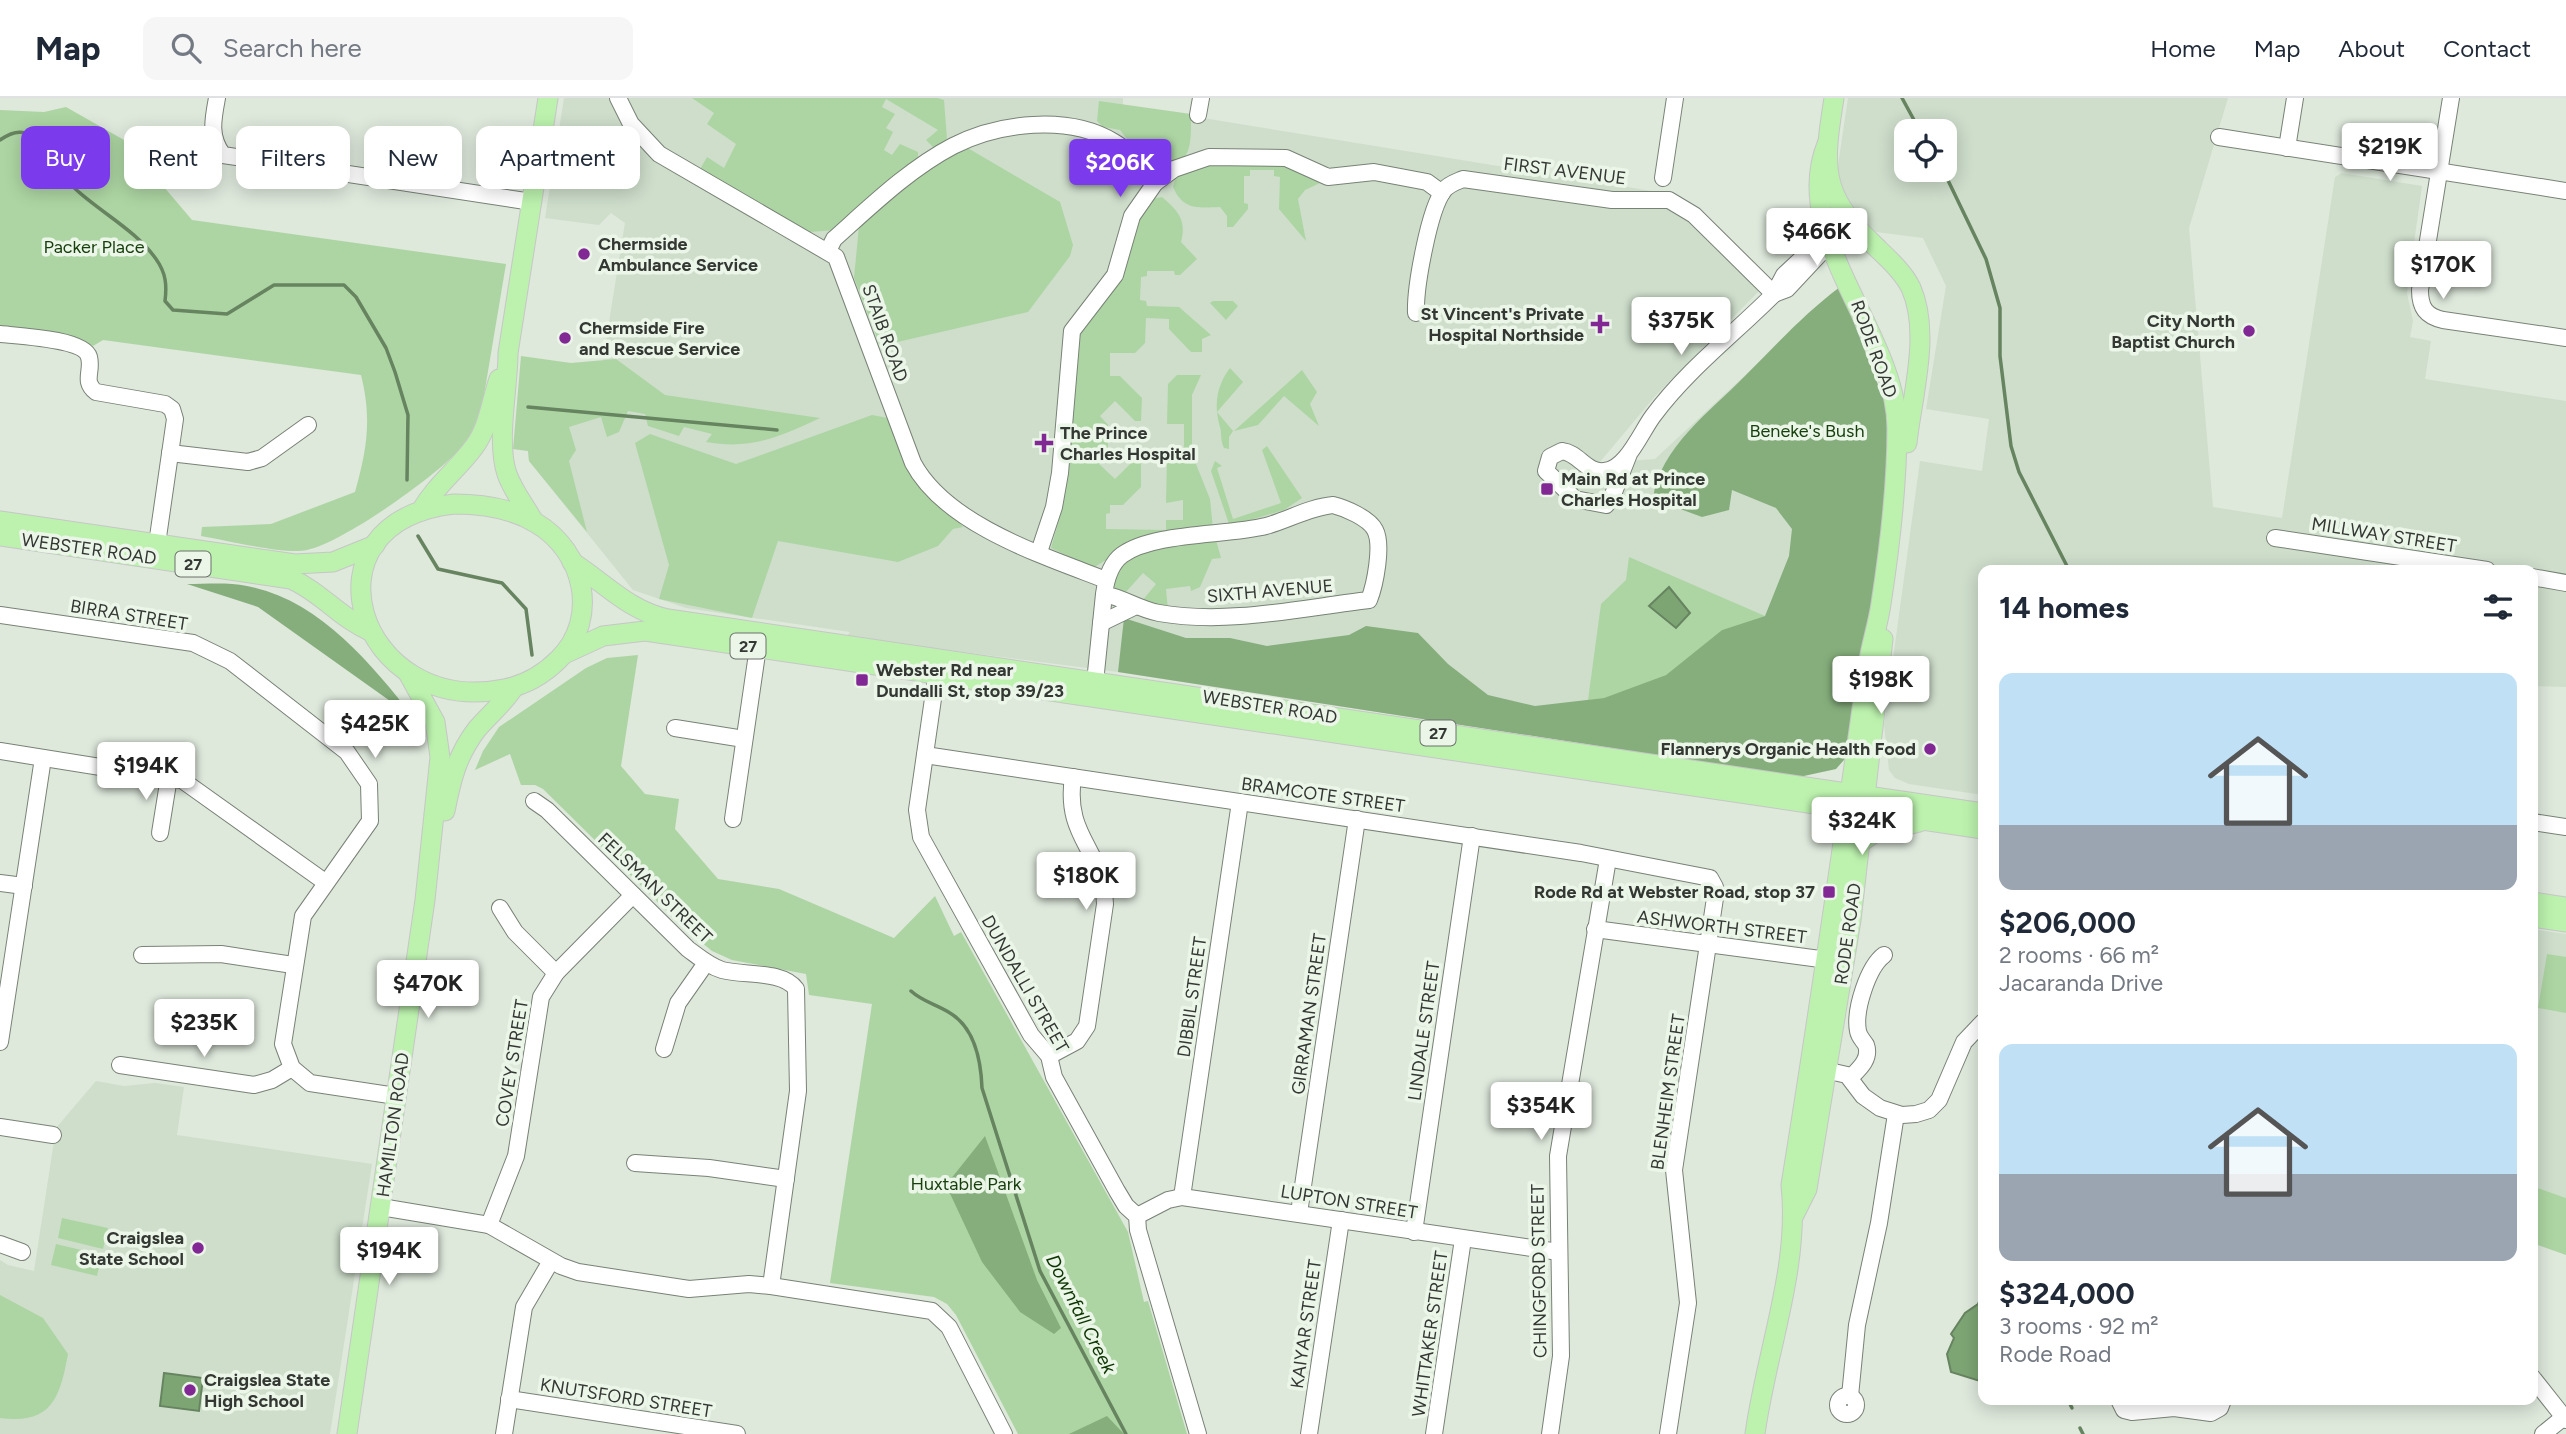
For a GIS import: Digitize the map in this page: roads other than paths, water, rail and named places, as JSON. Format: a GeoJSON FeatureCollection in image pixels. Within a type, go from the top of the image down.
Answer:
{"type":"FeatureCollection","features":[{"type":"Feature","properties":{"kind":"main road"},"geometry":{"type":"LineString","coordinates":[[534,522],[511,484],[503,460],[508,353],[548,98]]}},
{"type":"Feature","properties":{"kind":"main road","name":"RODE ROAD"},"geometry":{"type":"LineString","coordinates":[[1755,1434],[1777,1324],[1794,1216],[1808,1189],[1818,1069],[1862,767],[1881,675],[1881,607],[1897,477],[1897,425],[1890,383],[1841,267],[1818,184],[1834,98]]}},
{"type":"Feature","properties":{"kind":"main road","name":"RODE ROAD"},"geometry":{"type":"LineString","coordinates":[[1827,144],[1829,177],[1843,214],[1894,264],[1911,288],[1919,320],[1906,447],[1897,477]]}},
{"type":"Feature","properties":{"kind":"main road"},"geometry":{"type":"LineString","coordinates":[[1829,177],[1831,236],[1851,233],[1872,244]]}},
{"type":"Feature","properties":{"kind":"main road"},"geometry":{"type":"LineString","coordinates":[[421,511],[432,492],[465,459],[484,432],[508,353]]}},
{"type":"Feature","properties":{"kind":"main road","name":"27"},"geometry":{"type":"LineString","coordinates":[[375,545],[394,526],[421,511],[454,504],[480,505],[508,510],[534,522],[549,532],[572,562]]}},
{"type":"Feature","properties":{"kind":"main road","name":"WEBSTER ROAD"},"geometry":{"type":"LineString","coordinates":[[0,521],[306,565],[333,562],[375,545]]}},
{"type":"Feature","properties":{"kind":"main road","name":"WEBSTER ROAD"},"geometry":{"type":"LineString","coordinates":[[0,536],[291,579],[318,594],[351,622],[370,631]]}},
{"type":"Feature","properties":{"kind":"main road"},"geometry":{"type":"LineString","coordinates":[[370,631],[362,611],[359,588],[364,566],[375,545]]}},
{"type":"Feature","properties":{"kind":"main road"},"geometry":{"type":"LineString","coordinates":[[564,654],[579,629],[583,611],[580,580],[572,562]]}},
{"type":"Feature","properties":{"kind":"main road","name":"WEBSTER ROAD"},"geometry":{"type":"LineString","coordinates":[[572,562],[598,578],[631,606],[656,616],[938,667]]}},
{"type":"Feature","properties":{"kind":"main road","name":"WEBSTER ROAD"},"geometry":{"type":"LineString","coordinates":[[564,654],[603,636],[635,630],[938,667],[1823,789],[1923,820],[1978,828]]}},
{"type":"Feature","properties":{"kind":"main road","name":"27"},"geometry":{"type":"LineString","coordinates":[[370,631],[387,655],[408,673],[427,683],[457,691],[486,692],[514,687],[542,674],[564,654]]}},
{"type":"Feature","properties":{"kind":"main road","name":"HAMILTON ROAD"},"geometry":{"type":"LineString","coordinates":[[347,1434],[425,900],[439,747],[431,711],[408,673]]}},
{"type":"Feature","properties":{"kind":"main road","name":"HAMILTON ROAD"},"geometry":{"type":"LineString","coordinates":[[425,900],[456,763],[477,729],[502,706],[514,687]]}},
{"type":"Feature","properties":{"kind":"main road","name":"WEBSTER ROAD"},"geometry":{"type":"LineString","coordinates":[[1094,689],[1858,802],[1892,798],[1978,812]]}},
{"type":"Feature","properties":{"kind":"main road"},"geometry":{"type":"LineString","coordinates":[[1823,789],[1862,767],[1892,798]]}},
{"type":"Feature","properties":{"kind":"main road","name":"RODE ROAD"},"geometry":{"type":"LineString","coordinates":[[1835,961],[1861,842],[1858,802]]}},
{"type":"Feature","properties":{"kind":"main road"},"geometry":{"type":"LineString","coordinates":[[1861,842],[1874,833],[1923,820]]}},
{"type":"Feature","properties":{"kind":"main road"},"geometry":{"type":"LineString","coordinates":[[2538,903],[2566,908]]}},
{"type":"Feature","properties":{"kind":"main road"},"geometry":{"type":"LineString","coordinates":[[2538,918],[2566,922]]}},
{"type":"Feature","properties":{"kind":"street"},"geometry":{"type":"LineString","coordinates":[[217,98],[212,125],[215,144],[223,155],[532,202]]}},
{"type":"Feature","properties":{"kind":"street","name":"STAIB ROAD"},"geometry":{"type":"LineString","coordinates":[[618,98],[631,124],[659,154],[835,257],[918,473],[967,519],[1039,552],[1105,587]]}},
{"type":"Feature","properties":{"kind":"street"},"geometry":{"type":"LineString","coordinates":[[1198,115],[1201,98]]}},
{"type":"Feature","properties":{"kind":"street"},"geometry":{"type":"LineString","coordinates":[[1663,178],[1675,98]]}},
{"type":"Feature","properties":{"kind":"street"},"geometry":{"type":"LineString","coordinates":[[2287,148],[2295,98]]}},
{"type":"Feature","properties":{"kind":"street"},"geometry":{"type":"LineString","coordinates":[[2451,98],[2420,290],[2423,309],[2431,316],[2443,320],[2566,338]]}},
{"type":"Feature","properties":{"kind":"street"},"geometry":{"type":"LineString","coordinates":[[828,251],[834,239],[849,225],[930,160],[961,142],[994,131],[1051,126],[1090,132],[1116,143],[1133,157],[1155,183]]}},
{"type":"Feature","properties":{"kind":"street"},"geometry":{"type":"LineString","coordinates":[[2219,137],[2566,191]]}},
{"type":"Feature","properties":{"kind":"street"},"geometry":{"type":"LineString","coordinates":[[1039,552],[1054,508],[1060,473],[1072,331],[1115,275],[1132,216],[1155,183],[1174,169],[1209,157],[1286,158],[1328,177],[1374,172],[1427,181],[1442,193],[1418,279],[1416,313]]}},
{"type":"Feature","properties":{"kind":"street","name":"FIRST AVENUE"},"geometry":{"type":"LineString","coordinates":[[1442,193],[1454,183],[1475,179],[1612,200],[1669,200],[1694,215],[1774,294]]}},
{"type":"Feature","properties":{"kind":"street"},"geometry":{"type":"LineString","coordinates":[[1774,294],[1787,289],[1813,265],[1831,236]]}},
{"type":"Feature","properties":{"kind":"street"},"geometry":{"type":"LineString","coordinates":[[1629,454],[1613,468],[1600,471],[1590,468],[1574,454],[1560,451],[1549,460],[1546,471],[1575,499],[1606,505],[1612,497],[1629,454],[1667,398],[1774,294],[1784,275],[1831,236]]}},
{"type":"Feature","properties":{"kind":"street"},"geometry":{"type":"LineString","coordinates":[[1813,265],[1826,262],[1841,267]]}},
{"type":"Feature","properties":{"kind":"street"},"geometry":{"type":"LineString","coordinates":[[0,334],[74,344],[85,350],[90,359],[87,380],[96,393],[165,404],[172,410],[174,419],[170,453],[156,544]]}},
{"type":"Feature","properties":{"kind":"street"},"geometry":{"type":"LineString","coordinates":[[170,453],[248,462],[262,458],[308,425]]}},
{"type":"Feature","properties":{"kind":"street","name":"SIXTH AVENUE"},"geometry":{"type":"LineString","coordinates":[[1333,505],[1371,525],[1377,534],[1377,583],[1369,600],[1198,617],[1134,607],[1105,587],[1113,564],[1123,554],[1147,544],[1268,525],[1333,505]]}},
{"type":"Feature","properties":{"kind":"street","name":"MILLWAY STREET"},"geometry":{"type":"LineString","coordinates":[[2275,538],[2454,565]]}},
{"type":"Feature","properties":{"kind":"street"},"geometry":{"type":"LineString","coordinates":[[2538,579],[2566,583]]}},
{"type":"Feature","properties":{"kind":"street"},"geometry":{"type":"LineString","coordinates":[[1094,689],[1105,587]]}},
{"type":"Feature","properties":{"kind":"street"},"geometry":{"type":"LineString","coordinates":[[1101,623],[1134,607]]}},
{"type":"Feature","properties":{"kind":"street","name":"BIRRA STREET"},"geometry":{"type":"LineString","coordinates":[[0,615],[193,643],[230,661],[347,751],[369,784],[370,821],[303,916],[283,1036],[284,1052],[292,1069]]}},
{"type":"Feature","properties":{"kind":"street"},"geometry":{"type":"LineString","coordinates":[[733,819],[758,647]]}},
{"type":"Feature","properties":{"kind":"street","name":"DUNDALLI STREET"},"geometry":{"type":"LineString","coordinates":[[938,667],[917,810],[921,837],[1031,1035],[1049,1056],[1054,1077],[1125,1204],[1137,1216],[1138,1230],[1198,1434]]}},
{"type":"Feature","properties":{"kind":"street"},"geometry":{"type":"LineString","coordinates":[[675,728],[744,739]]}},
{"type":"Feature","properties":{"kind":"street"},"geometry":{"type":"LineString","coordinates":[[0,751],[182,780],[325,882]]}},
{"type":"Feature","properties":{"kind":"street","name":"BRAMCOTE STREET"},"geometry":{"type":"LineString","coordinates":[[925,755],[1472,836],[1704,876],[1713,881]]}},
{"type":"Feature","properties":{"kind":"street"},"geometry":{"type":"LineString","coordinates":[[0,1042],[3,1005],[43,758]]}},
{"type":"Feature","properties":{"kind":"street"},"geometry":{"type":"LineString","coordinates":[[160,833],[169,777]]}},
{"type":"Feature","properties":{"kind":"street"},"geometry":{"type":"LineString","coordinates":[[1049,1056],[1077,1041],[1087,1026],[1105,904],[1105,884],[1073,820],[1070,804],[1073,777]]}},
{"type":"Feature","properties":{"kind":"street","name":"FELSMAN STREET"},"geometry":{"type":"LineString","coordinates":[[534,801],[547,810],[706,962],[730,971],[784,980],[796,989],[798,1091],[771,1286]]}},
{"type":"Feature","properties":{"kind":"street","name":"DIBBIL STREET"},"geometry":{"type":"LineString","coordinates":[[1182,1197],[1240,802]]}},
{"type":"Feature","properties":{"kind":"street","name":"GIRRAMAN STREET"},"geometry":{"type":"LineString","coordinates":[[1299,1213],[1357,819]]}},
{"type":"Feature","properties":{"kind":"street"},"geometry":{"type":"LineString","coordinates":[[2538,823],[2566,828]]}},
{"type":"Feature","properties":{"kind":"street","name":"LINDALE STREET"},"geometry":{"type":"LineString","coordinates":[[1413,1231],[1472,836]]}},
{"type":"Feature","properties":{"kind":"street","name":"CHINGFORD STREET"},"geometry":{"type":"LineString","coordinates":[[1550,1434],[1561,1356],[1559,1147],[1608,859]]}},
{"type":"Feature","properties":{"kind":"street","name":"BLENHEIM STREET"},"geometry":{"type":"LineString","coordinates":[[1668,1434],[1688,1303],[1674,1170],[1709,945],[1715,892],[1713,881]]}},
{"type":"Feature","properties":{"kind":"street"},"geometry":{"type":"LineString","coordinates":[[0,883],[24,886]]}},
{"type":"Feature","properties":{"kind":"street","name":"COVEY STREET"},"geometry":{"type":"LineString","coordinates":[[489,1225],[516,1156],[538,1005],[556,973],[633,895]]}},
{"type":"Feature","properties":{"kind":"street"},"geometry":{"type":"LineString","coordinates":[[500,908],[515,932],[556,973]]}},
{"type":"Feature","properties":{"kind":"street","name":"ASHWORTH STREET"},"geometry":{"type":"LineString","coordinates":[[1595,929],[1835,961]]}},
{"type":"Feature","properties":{"kind":"street"},"geometry":{"type":"LineString","coordinates":[[142,955],[208,954],[293,965]]}},
{"type":"Feature","properties":{"kind":"street"},"geometry":{"type":"LineString","coordinates":[[1850,1078],[1864,1063],[1866,1055],[1866,1045],[1857,1029],[1867,979],[1874,964],[1884,955]]}},
{"type":"Feature","properties":{"kind":"street"},"geometry":{"type":"LineString","coordinates":[[664,1049],[678,1003],[706,962]]}},
{"type":"Feature","properties":{"kind":"street"},"geometry":{"type":"LineString","coordinates":[[1818,1069],[1850,1078],[1874,1105],[1896,1114],[1922,1112],[1940,1100],[1965,1042],[1978,1028]]}},
{"type":"Feature","properties":{"kind":"street"},"geometry":{"type":"LineString","coordinates":[[120,1065],[254,1085],[272,1080],[292,1069],[302,1078],[318,1085],[396,1096]]}},
{"type":"Feature","properties":{"kind":"street"},"geometry":{"type":"LineString","coordinates":[[1850,1396],[1857,1325],[1879,1223],[1896,1114]]}},
{"type":"Feature","properties":{"kind":"street"},"geometry":{"type":"LineString","coordinates":[[0,1127],[53,1135]]}},
{"type":"Feature","properties":{"kind":"street"},"geometry":{"type":"LineString","coordinates":[[635,1163],[709,1168],[786,1179]]}},
{"type":"Feature","properties":{"kind":"street","name":"LUPTON STREET"},"geometry":{"type":"LineString","coordinates":[[1137,1216],[1168,1200],[1182,1197],[1559,1252]]}},
{"type":"Feature","properties":{"kind":"street"},"geometry":{"type":"LineString","coordinates":[[381,1207],[489,1225],[551,1261],[578,1272],[689,1289],[749,1284],[771,1286],[912,1307],[939,1315],[948,1327],[1004,1434]]}},
{"type":"Feature","properties":{"kind":"street","name":"KAIYAR STREET"},"geometry":{"type":"LineString","coordinates":[[1309,1434],[1341,1220]]}},
{"type":"Feature","properties":{"kind":"street","name":"WHITTAKER STREET"},"geometry":{"type":"LineString","coordinates":[[1434,1434],[1463,1239]]}},
{"type":"Feature","properties":{"kind":"street"},"geometry":{"type":"LineString","coordinates":[[0,1244],[22,1252]]}},
{"type":"Feature","properties":{"kind":"street"},"geometry":{"type":"LineString","coordinates":[[504,1434],[524,1307],[551,1261]]}},
{"type":"Feature","properties":{"kind":"street"},"geometry":{"type":"LineString","coordinates":[[2538,1385],[2565,1419],[2543,1434]]}},
{"type":"Feature","properties":{"kind":"street","name":"KNUTSFORD STREET"},"geometry":{"type":"LineString","coordinates":[[509,1399],[737,1434]]}},
{"type":"Feature","properties":{"kind":"street"},"geometry":{"type":"LineString","coordinates":[[2121,1405],[2129,1412],[2174,1408],[2211,1413],[2221,1405]]}},
{"type":"Feature","properties":{"kind":"waterway"},"geometry":{"type":"LineString","coordinates":[[1902,98],[1913,119]]}},
{"type":"Feature","properties":{"kind":"waterway","name":"Downfall Creek"},"geometry":{"type":"LineString","coordinates":[[0,140],[18,132],[37,140],[71,185],[135,236],[162,269],[166,284],[165,301],[173,310],[227,314],[274,285],[344,285],[356,297],[386,348],[395,372],[408,415],[407,480]]}},
{"type":"Feature","properties":{"kind":"waterway"},"geometry":{"type":"LineString","coordinates":[[1949,182],[1986,259],[2000,308],[2000,356],[2011,446],[2019,472],[2066,565]]}},
{"type":"Feature","properties":{"kind":"waterway"},"geometry":{"type":"LineString","coordinates":[[528,407],[777,430]]}},
{"type":"Feature","properties":{"kind":"waterway","name":"Downfall Creek"},"geometry":{"type":"LineString","coordinates":[[418,536],[438,569],[502,583],[526,609],[532,655]]}},
{"type":"Feature","properties":{"kind":"waterway","name":"Downfall Creek"},"geometry":{"type":"LineString","coordinates":[[911,991],[959,1019],[971,1036],[978,1056],[982,1088],[1040,1271],[1126,1434]]}},
{"type":"Feature","properties":{"kind":"waterway"},"geometry":{"type":"LineString","coordinates":[[2080,1428],[2083,1434]]}},
{"type":"Feature","properties":{"kind":"place","name":"Chermside Ambulance Service"},"geometry":{"type":"Point","coordinates":[584,254]}},
{"type":"Feature","properties":{"kind":"place","name":"St Vincent's Private Hospital Northside"},"geometry":{"type":"Point","coordinates":[1600,324]}},
{"type":"Feature","properties":{"kind":"place","name":"City North Baptist Church"},"geometry":{"type":"Point","coordinates":[2249,331]}},
{"type":"Feature","properties":{"kind":"place","name":"Chermside Fire and Rescue Service"},"geometry":{"type":"Point","coordinates":[565,338]}},
{"type":"Feature","properties":{"kind":"place","name":"The Prince Charles Hospital"},"geometry":{"type":"Point","coordinates":[1044,443]}},
{"type":"Feature","properties":{"kind":"place","name":"Main Rd at Prince Charles Hospital"},"geometry":{"type":"Point","coordinates":[1547,489]}},
{"type":"Feature","properties":{"kind":"place","name":"Webster Rd near Dundalli St, stop 39/23"},"geometry":{"type":"Point","coordinates":[862,680]}},
{"type":"Feature","properties":{"kind":"place","name":"Flannerys Organic Health Food"},"geometry":{"type":"Point","coordinates":[1930,749]}},
{"type":"Feature","properties":{"kind":"place","name":"Rode Rd at Webster Road, stop 37"},"geometry":{"type":"Point","coordinates":[1829,892]}},
{"type":"Feature","properties":{"kind":"place","name":"Craigslea State School"},"geometry":{"type":"Point","coordinates":[198,1248]}},
{"type":"Feature","properties":{"kind":"place","name":"Craigslea State High School"},"geometry":{"type":"Point","coordinates":[190,1390]}},
{"type":"Feature","properties":{"kind":"park label","name":"Packer Place"},"geometry":{"type":"Point","coordinates":[94,247]}},
{"type":"Feature","properties":{"kind":"park label","name":"Beneke's Bush"},"geometry":{"type":"Point","coordinates":[1807,431]}},
{"type":"Feature","properties":{"kind":"park label","name":"Huxtable Park"},"geometry":{"type":"Point","coordinates":[966,1184]}}]}
